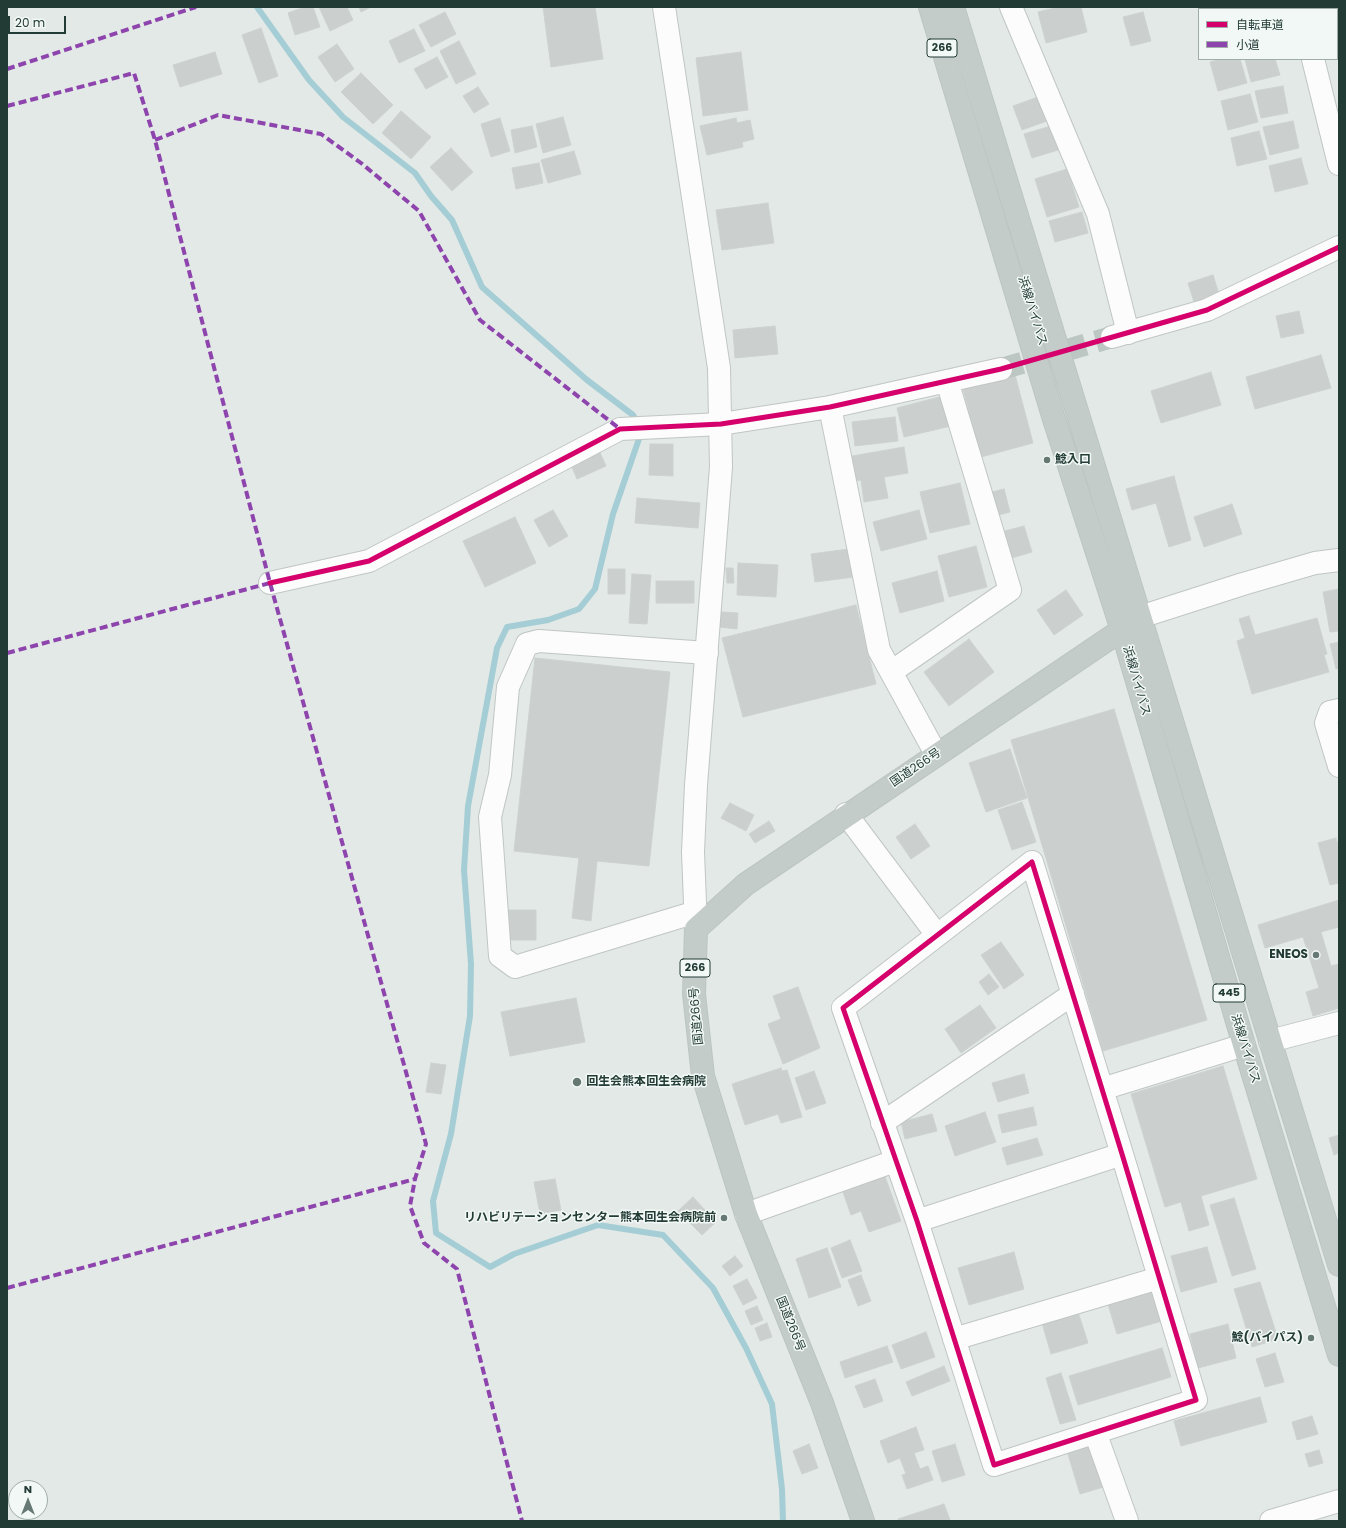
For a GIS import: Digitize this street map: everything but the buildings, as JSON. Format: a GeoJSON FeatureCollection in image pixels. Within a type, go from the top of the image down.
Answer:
{"type":"FeatureCollection","features":[{"type":"Feature","properties":{"kind":"highway","name":"浜線バイパス"},"geometry":{"type":"LineString","coordinates":[[930,7],[1053,416],[1122,630],[1244,1045],[1339,1356]]}},
{"type":"Feature","properties":{"kind":"highway","name":"浜線バイパス"},"geometry":{"type":"LineString","coordinates":[[953,7],[1339,1265]]}},
{"type":"Feature","properties":{"kind":"highway","name":"国道266号"},"geometry":{"type":"LineString","coordinates":[[863,1521],[822,1403],[746,1214],[703,1076],[694,994],[696,921],[846,814],[1140,617]]}},
{"type":"Feature","properties":{"kind":"street"},"geometry":{"type":"LineString","coordinates":[[664,7],[719,368],[721,424],[720,467],[707,653],[696,785],[693,852],[696,921],[515,967],[500,956],[490,817],[500,776],[508,687],[527,644],[539,641],[707,653]]}},
{"type":"Feature","properties":{"kind":"street"},"geometry":{"type":"LineString","coordinates":[[1011,7],[1098,214],[1120,335],[1207,310],[1339,247]]}},
{"type":"Feature","properties":{"kind":"street"},"geometry":{"type":"LineString","coordinates":[[1313,60],[1339,164]]}},
{"type":"Feature","properties":{"kind":"street"},"geometry":{"type":"LineString","coordinates":[[270,583],[369,561],[620,429],[721,424],[830,407],[1001,369]]}},
{"type":"Feature","properties":{"kind":"street"},"geometry":{"type":"LineString","coordinates":[[891,672],[1010,590],[947,381]]}},
{"type":"Feature","properties":{"kind":"street"},"geometry":{"type":"LineString","coordinates":[[830,407],[879,650],[936,754]]}},
{"type":"Feature","properties":{"kind":"street"},"geometry":{"type":"LineString","coordinates":[[1140,617],[1243,584],[1316,563],[1339,560]]}},
{"type":"Feature","properties":{"kind":"street"},"geometry":{"type":"LineString","coordinates":[[1339,710],[1330,712],[1326,723],[1339,766]]}},
{"type":"Feature","properties":{"kind":"street"},"geometry":{"type":"LineString","coordinates":[[846,814],[937,936]]}},
{"type":"Feature","properties":{"kind":"street"},"geometry":{"type":"LineString","coordinates":[[1032,862],[1196,1400],[994,1465],[917,1221],[843,1008],[937,936],[1032,862]]}},
{"type":"Feature","properties":{"kind":"street"},"geometry":{"type":"LineString","coordinates":[[882,1123],[1073,994]]}},
{"type":"Feature","properties":{"kind":"street"},"geometry":{"type":"LineString","coordinates":[[1270,1041],[1339,1022]]}},
{"type":"Feature","properties":{"kind":"street"},"geometry":{"type":"LineString","coordinates":[[1102,1089],[1244,1045]]}},
{"type":"Feature","properties":{"kind":"street"},"geometry":{"type":"LineString","coordinates":[[917,1221],[1122,1154]]}},
{"type":"Feature","properties":{"kind":"street"},"geometry":{"type":"LineString","coordinates":[[746,1214],[896,1161]]}},
{"type":"Feature","properties":{"kind":"street"},"geometry":{"type":"LineString","coordinates":[[954,1340],[1159,1278]]}},
{"type":"Feature","properties":{"kind":"street"},"geometry":{"type":"LineString","coordinates":[[1095,1432],[1127,1521]]}},
{"type":"Feature","properties":{"kind":"street"},"geometry":{"type":"LineString","coordinates":[[1271,1521],[1339,1501]]}},
{"type":"Feature","properties":{"kind":"waterway"},"geometry":{"type":"LineString","coordinates":[[257,7],[309,80],[343,117],[415,173],[431,196],[452,220],[482,287],[587,380],[633,415],[640,427],[640,436],[613,514],[595,589],[579,609],[548,620],[507,627],[497,648],[468,806],[464,870],[471,964],[470,1016],[451,1134],[433,1201],[436,1233],[490,1267],[514,1254],[598,1225],[663,1235],[713,1288],[746,1348],[772,1404],[782,1489],[783,1521]]}},
{"type":"Feature","properties":{"kind":"tunnel"},"geometry":{"type":"LineString","coordinates":[[1001,369],[1112,337]]}},
{"type":"Feature","properties":{"kind":"marked path"},"geometry":{"type":"LineString","coordinates":[[7,69],[196,7]]}},
{"type":"Feature","properties":{"kind":"marked path"},"geometry":{"type":"LineString","coordinates":[[7,106],[134,73],[155,140],[270,583],[426,1144],[415,1179],[410,1206],[424,1243],[457,1269],[522,1521]]}},
{"type":"Feature","properties":{"kind":"marked path"},"geometry":{"type":"LineString","coordinates":[[155,140],[218,115],[321,134],[361,163],[419,211],[480,320],[620,429]]}},
{"type":"Feature","properties":{"kind":"marked path"},"geometry":{"type":"LineString","coordinates":[[7,653],[270,583]]}},
{"type":"Feature","properties":{"kind":"marked path"},"geometry":{"type":"LineString","coordinates":[[7,1288],[415,1179]]}},
{"type":"Feature","properties":{"kind":"cycle path"},"geometry":{"type":"LineString","coordinates":[[270,583],[369,561],[620,429],[721,424],[830,407],[1001,369],[1207,310],[1339,247]]}},
{"type":"Feature","properties":{"kind":"cycle path"},"geometry":{"type":"LineString","coordinates":[[1032,862],[1196,1400],[994,1465],[917,1221],[843,1008],[1032,862]]}},
{"type":"Feature","properties":{"kind":"place","name":"鯰入口"},"geometry":{"type":"Point","coordinates":[1047,460]}},
{"type":"Feature","properties":{"kind":"place","name":"ENEOS"},"geometry":{"type":"Point","coordinates":[1316,955]}},
{"type":"Feature","properties":{"kind":"place","name":"回生会熊本回生会病院"},"geometry":{"type":"Point","coordinates":[577,1082]}},
{"type":"Feature","properties":{"kind":"place","name":"リハビリテーションセンター熊本回生会病院前"},"geometry":{"type":"Point","coordinates":[724,1218]}},
{"type":"Feature","properties":{"kind":"place","name":"鯰(バイパス)"},"geometry":{"type":"Point","coordinates":[1311,1338]}}]}
